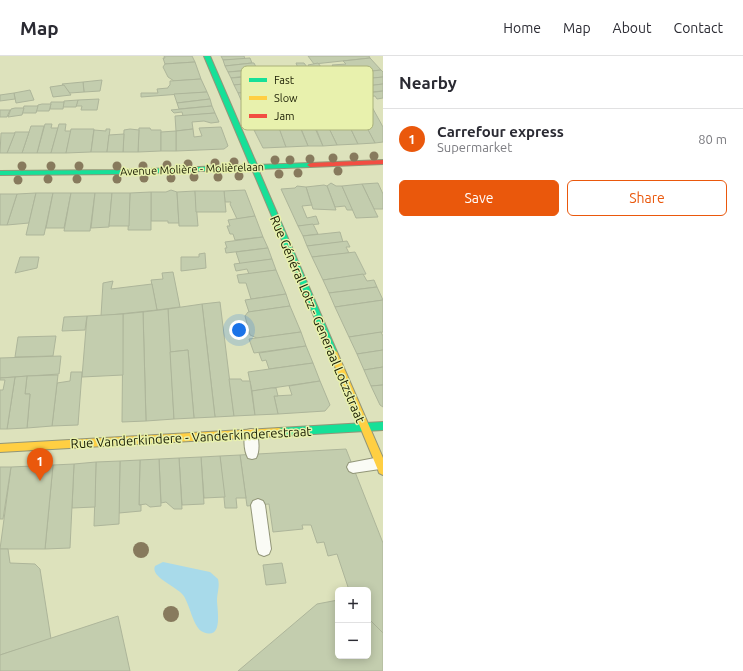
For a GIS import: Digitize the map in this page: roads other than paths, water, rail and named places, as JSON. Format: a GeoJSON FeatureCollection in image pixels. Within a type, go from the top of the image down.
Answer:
{"type":"FeatureCollection","features":[{"type":"Feature","properties":{"kind":"street","name":"Rue Général Lotz - Generaal Lotzstraat"},"geometry":{"type":"LineString","coordinates":[[207,56],[254,167],[258,181],[381,466]]}},
{"type":"Feature","properties":{"kind":"street","name":"Avenue Molière - Molièrelaan"},"geometry":{"type":"LineString","coordinates":[[0,173],[124,172],[383,162]]}},
{"type":"Feature","properties":{"kind":"street","name":"Rue Vanderkindere - Vanderkinderestraat"},"geometry":{"type":"LineString","coordinates":[[0,448],[383,426]]}},
{"type":"Feature","properties":{"kind":"lane"},"geometry":{"type":"LineString","coordinates":[[251,434],[252,454]]}},
{"type":"Feature","properties":{"kind":"lane"},"geometry":{"type":"LineString","coordinates":[[353,467],[381,466]]}},
{"type":"Feature","properties":{"kind":"lane"},"geometry":{"type":"LineString","coordinates":[[258,505],[264,549]]}},
{"type":"Feature","properties":{"kind":"water"},"geometry":{"type":"Polygon","coordinates":[[[163,562],[210,572],[218,579],[218,623],[214,632],[210,634],[200,630],[194,621],[183,595],[156,574],[154,570],[155,566],[163,562]]]}},
{"type":"Feature","properties":{"kind":"place","name":"Carrefour express"},"geometry":{"type":"Point","coordinates":[40,481]}}]}
